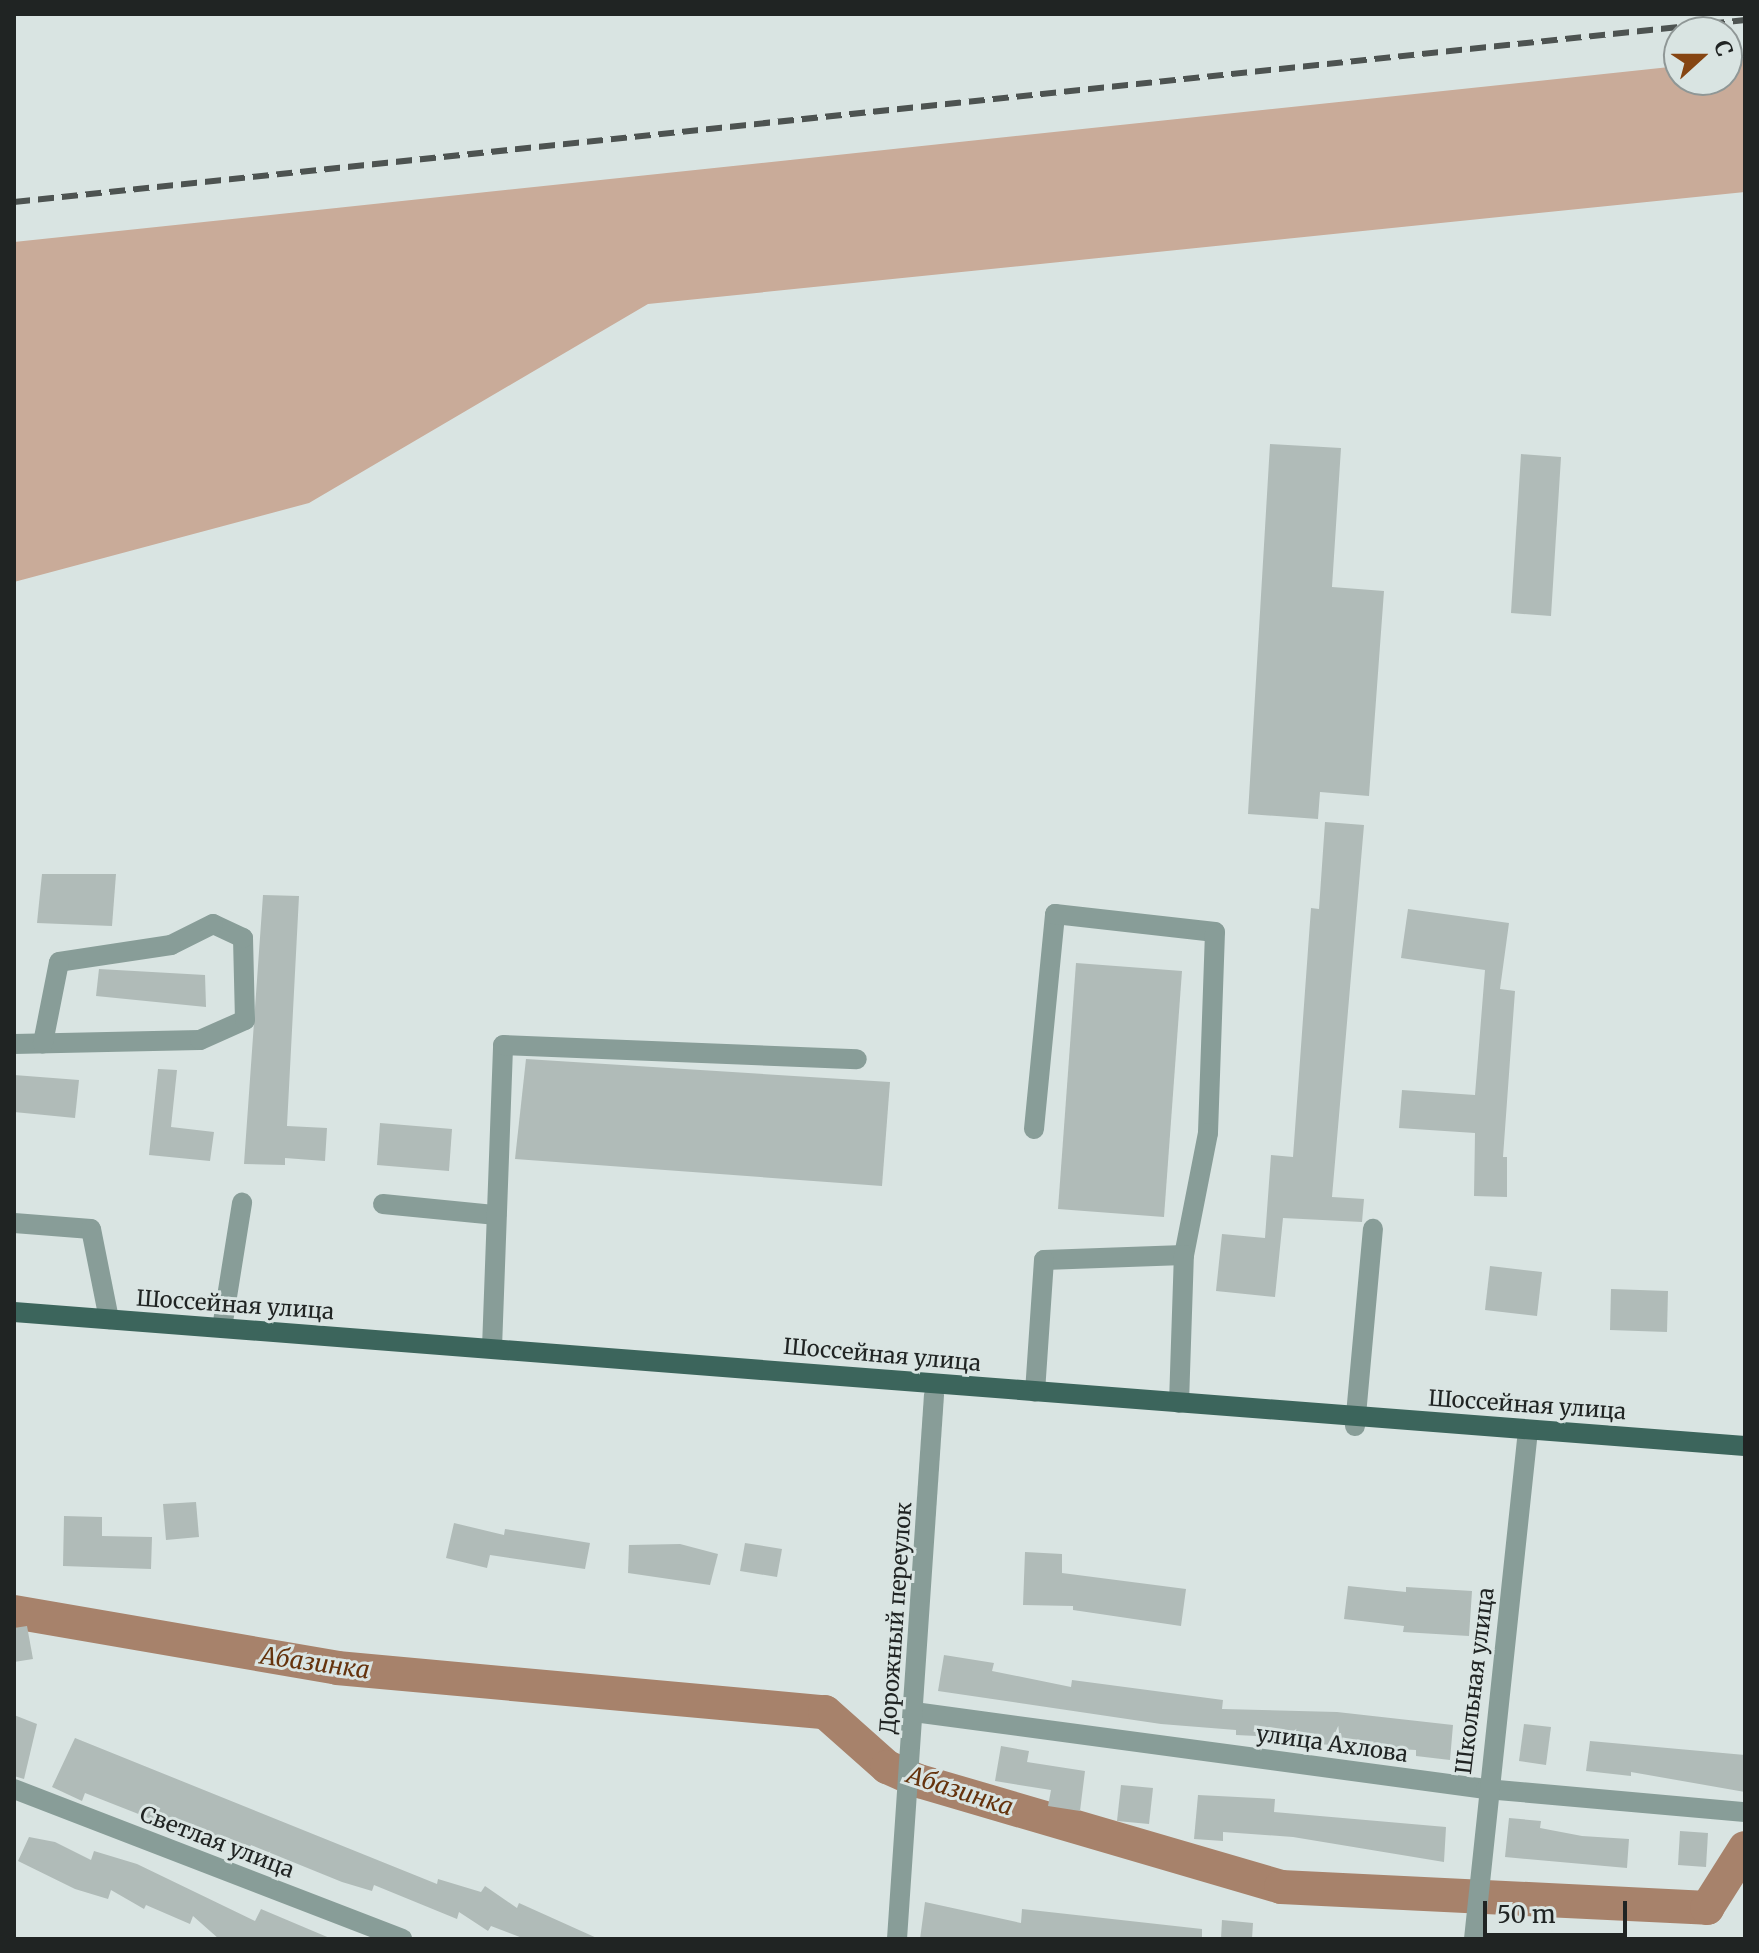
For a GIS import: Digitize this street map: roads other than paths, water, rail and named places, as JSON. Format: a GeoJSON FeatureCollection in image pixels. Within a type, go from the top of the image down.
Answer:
{"type":"FeatureCollection","features":[{"type":"Feature","properties":{"kind":"main road","name":"Шоссейная улица"},"geometry":{"type":"LineString","coordinates":[[14,1312],[1179,1403],[1356,1421]]}},
{"type":"Feature","properties":{"kind":"main road","name":"Шоссейная улица"},"geometry":{"type":"LineString","coordinates":[[14,1323],[934,1395],[1745,1446]]}},
{"type":"Feature","properties":{"kind":"main road","name":"Шоссейная улица"},"geometry":{"type":"LineString","coordinates":[[1527,1434],[1745,1456]]}},
{"type":"Feature","properties":{"kind":"street"},"geometry":{"type":"LineString","coordinates":[[1034,1129],[1055,914],[1215,932],[1208,1133],[1184,1255],[1179,1403]]}},
{"type":"Feature","properties":{"kind":"street"},"geometry":{"type":"LineString","coordinates":[[14,1044],[200,1040],[245,1020],[243,938],[213,924],[171,945],[59,962],[43,1043]]}},
{"type":"Feature","properties":{"kind":"street"},"geometry":{"type":"LineString","coordinates":[[492,1348],[503,1045],[857,1059]]}},
{"type":"Feature","properties":{"kind":"street"},"geometry":{"type":"LineString","coordinates":[[222,1328],[242,1203]]}},
{"type":"Feature","properties":{"kind":"street"},"geometry":{"type":"LineString","coordinates":[[383,1204],[496,1215]]}},
{"type":"Feature","properties":{"kind":"street"},"geometry":{"type":"LineString","coordinates":[[14,1223],[91,1229],[109,1319]]}},
{"type":"Feature","properties":{"kind":"street"},"geometry":{"type":"LineString","coordinates":[[1356,1421],[1373,1229]]}},
{"type":"Feature","properties":{"kind":"street"},"geometry":{"type":"LineString","coordinates":[[1035,1392],[1044,1260],[1184,1255]]}},
{"type":"Feature","properties":{"kind":"street","name":"Дорожный переулок"},"geometry":{"type":"LineString","coordinates":[[897,1939],[934,1395]]}},
{"type":"Feature","properties":{"kind":"street","name":"Школьная улица"},"geometry":{"type":"LineString","coordinates":[[1474,1939],[1486,1789],[1527,1434]]}},
{"type":"Feature","properties":{"kind":"street","name":"улица Ахлова"},"geometry":{"type":"LineString","coordinates":[[914,1712],[1486,1789],[1745,1812]]}},
{"type":"Feature","properties":{"kind":"street","name":"Светлая улица"},"geometry":{"type":"LineString","coordinates":[[14,1789],[402,1939]]}},
{"type":"Feature","properties":{"kind":"waterway","name":"Абазинка"},"geometry":{"type":"LineString","coordinates":[[14,1612],[337,1668],[825,1712],[887,1767],[919,1781],[1281,1887],[1707,1908],[1745,1848]]}},
{"type":"Feature","properties":{"kind":"railway"},"geometry":{"type":"LineString","coordinates":[[14,202],[1745,20]]}}]}
